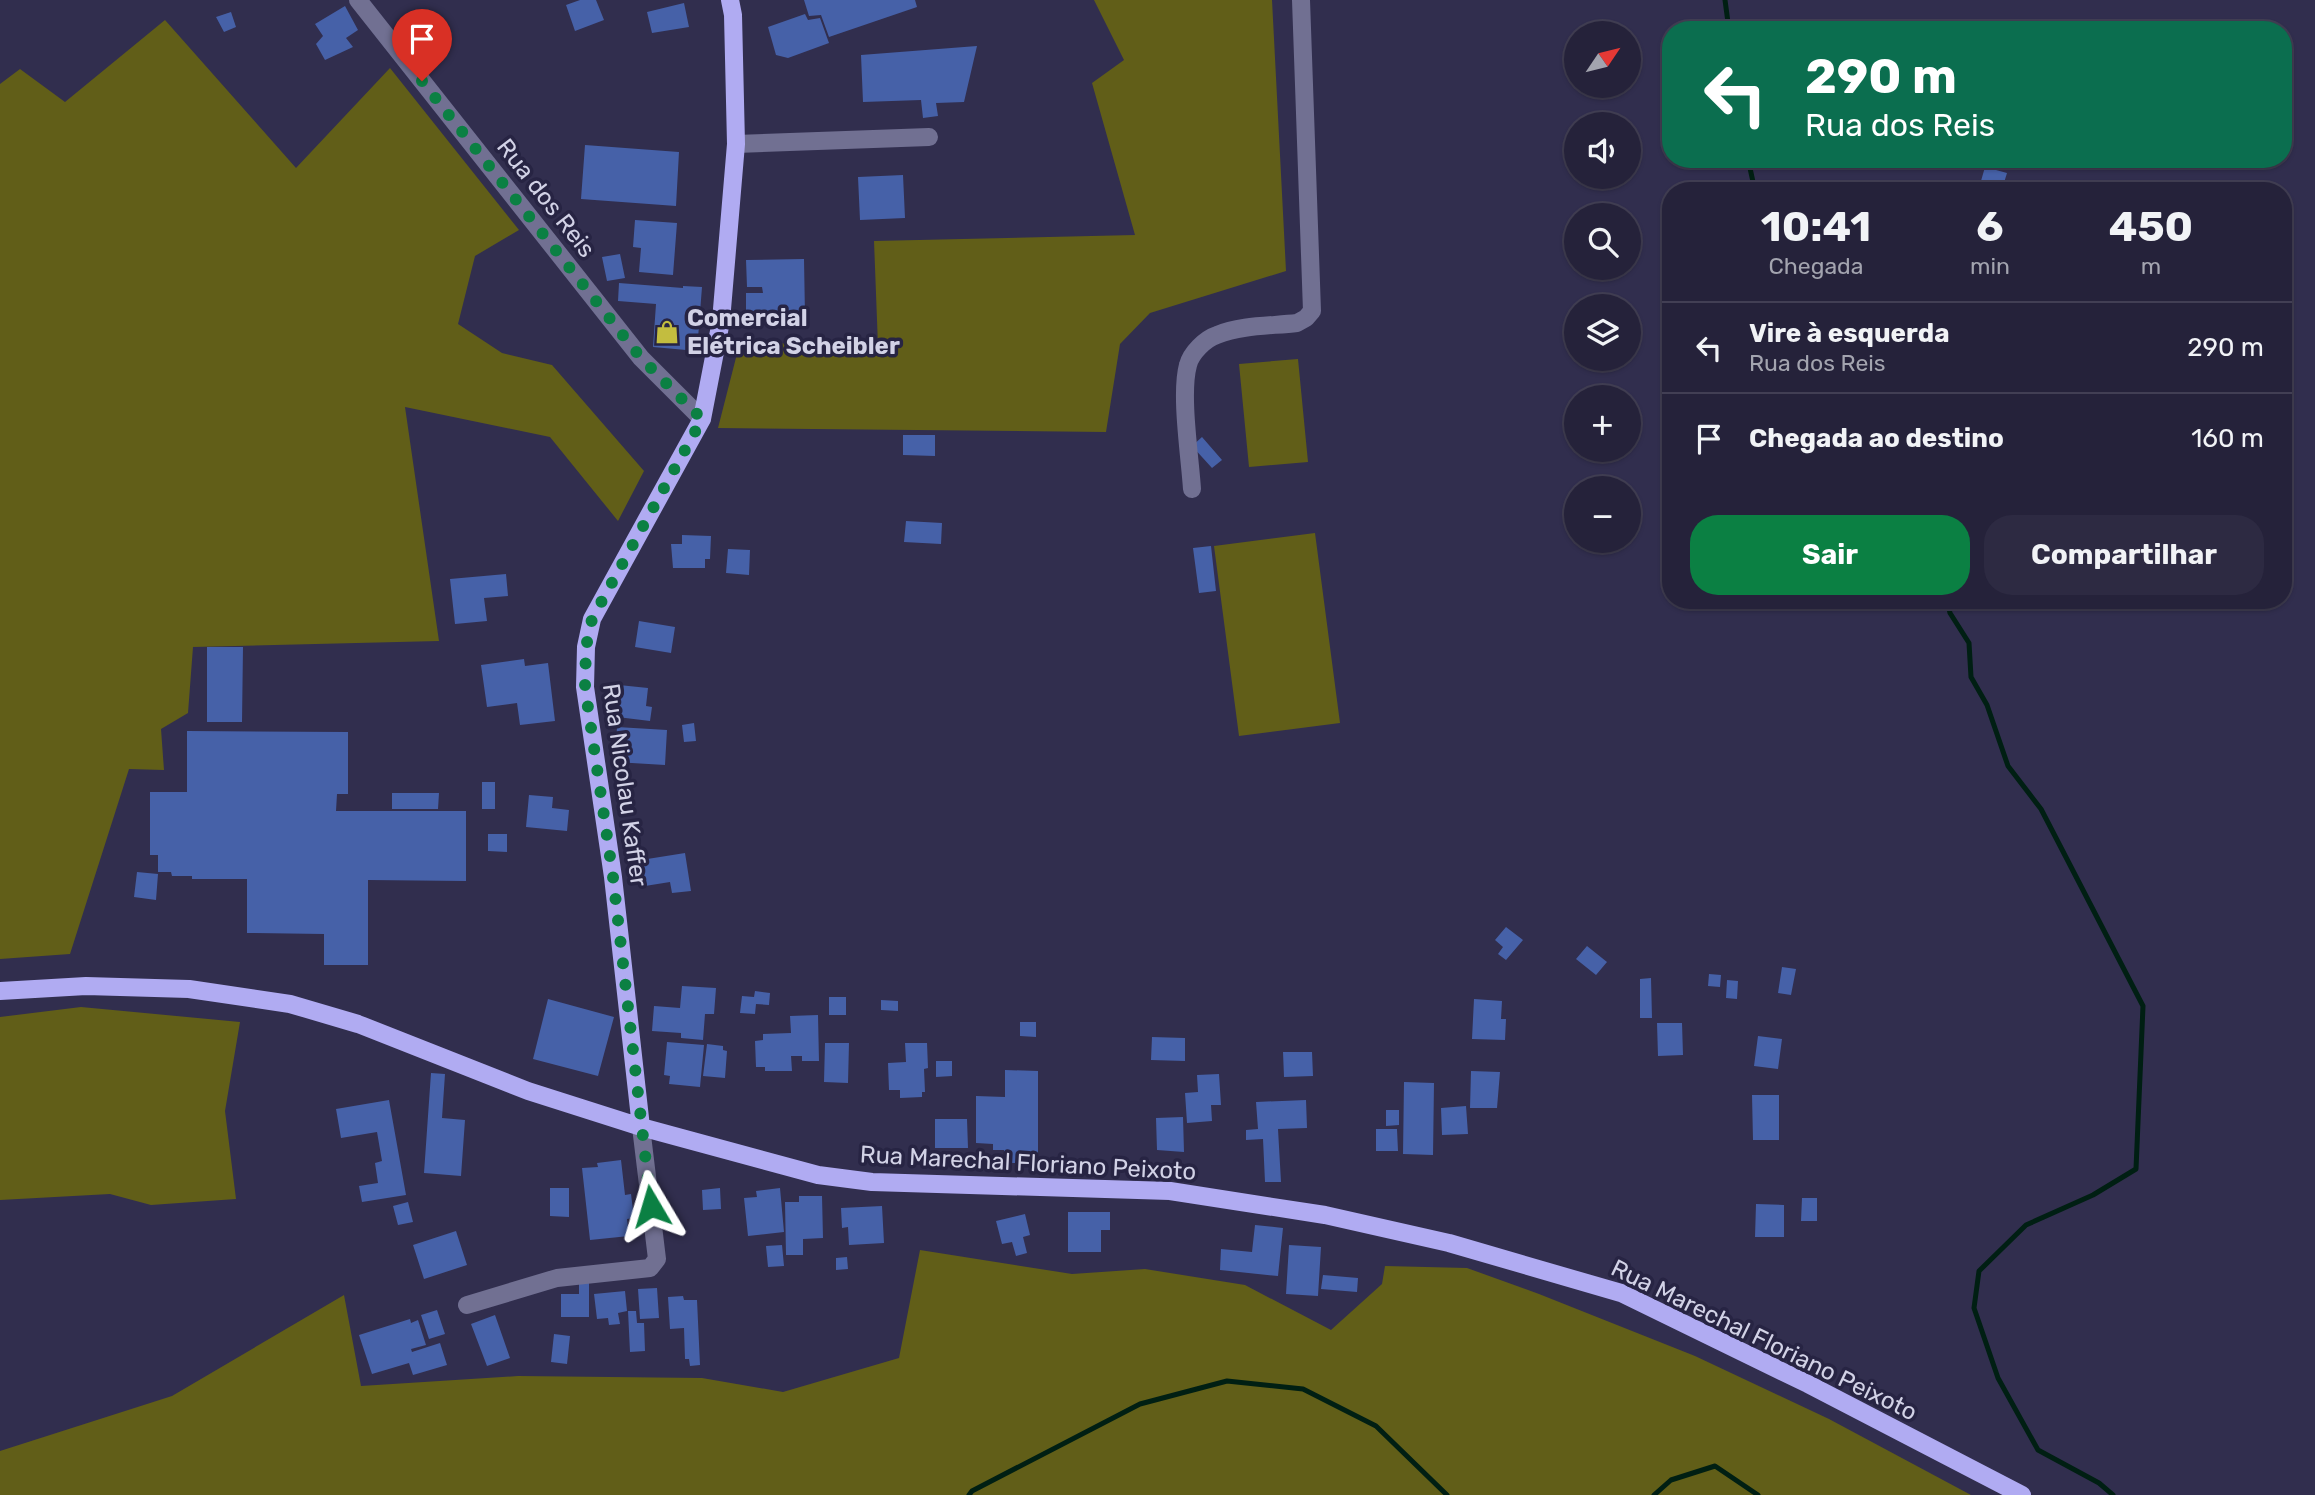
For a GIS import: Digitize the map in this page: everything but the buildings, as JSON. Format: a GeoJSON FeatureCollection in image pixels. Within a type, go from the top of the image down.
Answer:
{"type":"FeatureCollection","features":[{"type":"Feature","properties":{"kind":"main road","name":"Rua Nicolau Kaffer"},"geometry":{"type":"LineString","coordinates":[[641,1127],[613,877],[585,687],[586,647],[592,619],[702,419],[721,321],[736,144],[733,15],[730,0]]}},
{"type":"Feature","properties":{"kind":"main road","name":"Rua Marechal Floriano Peixoto"},"geometry":{"type":"LineString","coordinates":[[0,991],[86,986],[188,989],[290,1004],[358,1024],[528,1091],[641,1127],[818,1175],[872,1182],[1170,1191],[1325,1215],[1449,1243],[1621,1293],[1808,1384],[2022,1495]]}},
{"type":"Feature","properties":{"kind":"street","name":"Rua dos Reis"},"geometry":{"type":"LineString","coordinates":[[358,0],[641,358],[702,419]]}},
{"type":"Feature","properties":{"kind":"street"},"geometry":{"type":"LineString","coordinates":[[1192,489],[1185,386],[1188,363],[1198,348],[1221,333],[1297,323],[1312,311],[1314,301],[1305,151],[1301,0]]}},
{"type":"Feature","properties":{"kind":"street"},"geometry":{"type":"LineString","coordinates":[[736,144],[929,137]]}},
{"type":"Feature","properties":{"kind":"street","name":"Rua Nicolau Kaffer"},"geometry":{"type":"LineString","coordinates":[[467,1305],[556,1278],[650,1268],[657,1259],[641,1127]]}},
{"type":"Feature","properties":{"kind":"shaded area"},"geometry":{"type":"Polygon","coordinates":[[[1094,0],[1272,0],[1286,271],[1150,313],[1120,344],[1106,432],[718,428],[740,342],[878,346],[874,241],[1135,235],[1092,83],[1124,60],[1094,0]]]}},
{"type":"Feature","properties":{"kind":"shaded area"},"geometry":{"type":"Polygon","coordinates":[[[165,20],[296,168],[390,68],[519,230],[475,256],[458,324],[502,353],[552,365],[644,471],[618,521],[550,437],[405,407],[439,641],[193,647],[188,713],[161,729],[164,770],[129,769],[70,954],[0,959],[0,84],[20,69],[65,102],[165,20]]]}},
{"type":"Feature","properties":{"kind":"shaded area"},"geometry":{"type":"Polygon","coordinates":[[[1298,359],[1308,462],[1249,467],[1239,364],[1298,359]]]}},
{"type":"Feature","properties":{"kind":"shaded area"},"geometry":{"type":"Polygon","coordinates":[[[1315,533],[1340,723],[1239,736],[1214,546],[1315,533]]]}},
{"type":"Feature","properties":{"kind":"shaded area"},"geometry":{"type":"Polygon","coordinates":[[[81,1007],[240,1022],[225,1111],[236,1199],[151,1205],[110,1194],[0,1200],[0,1017],[81,1007]]]}},
{"type":"Feature","properties":{"kind":"shaded area"},"geometry":{"type":"Polygon","coordinates":[[[920,1250],[1072,1274],[1145,1269],[1245,1285],[1331,1330],[1382,1284],[1385,1266],[1467,1268],[1695,1356],[1829,1419],[1971,1495],[0,1495],[0,1451],[172,1396],[344,1295],[361,1386],[518,1376],[702,1378],[783,1392],[899,1358],[920,1250]]]}},
{"type":"Feature","properties":{"kind":"waterway"},"geometry":{"type":"LineString","coordinates":[[1725,0],[1728,21]]}},
{"type":"Feature","properties":{"kind":"waterway"},"geometry":{"type":"LineString","coordinates":[[1750,168],[1753,182]]}},
{"type":"Feature","properties":{"kind":"waterway"},"geometry":{"type":"LineString","coordinates":[[1949,609],[1969,643],[1971,677],[1987,705],[2008,766],[2041,809],[2143,1006],[2136,1169],[2093,1195],[2026,1225],[1979,1271],[1974,1308],[1998,1378],[2038,1450],[2099,1483],[2113,1495]]}},
{"type":"Feature","properties":{"kind":"waterway"},"geometry":{"type":"LineString","coordinates":[[969,1495],[972,1491],[1140,1404],[1227,1381],[1303,1389],[1376,1426],[1447,1495]]}},
{"type":"Feature","properties":{"kind":"waterway"},"geometry":{"type":"LineString","coordinates":[[1654,1495],[1671,1480],[1715,1466],[1758,1495]]}},
{"type":"Feature","properties":{"kind":"place","name":"Comercial Elétrica Scheibler"},"geometry":{"type":"Point","coordinates":[667,332]}},
{"type":"Feature","properties":{"kind":"route"},"geometry":{"type":"LineString","coordinates":[[422,81],[641,358],[702,419],[592,619],[586,647],[585,687],[613,877],[651,1206]]}}]}
